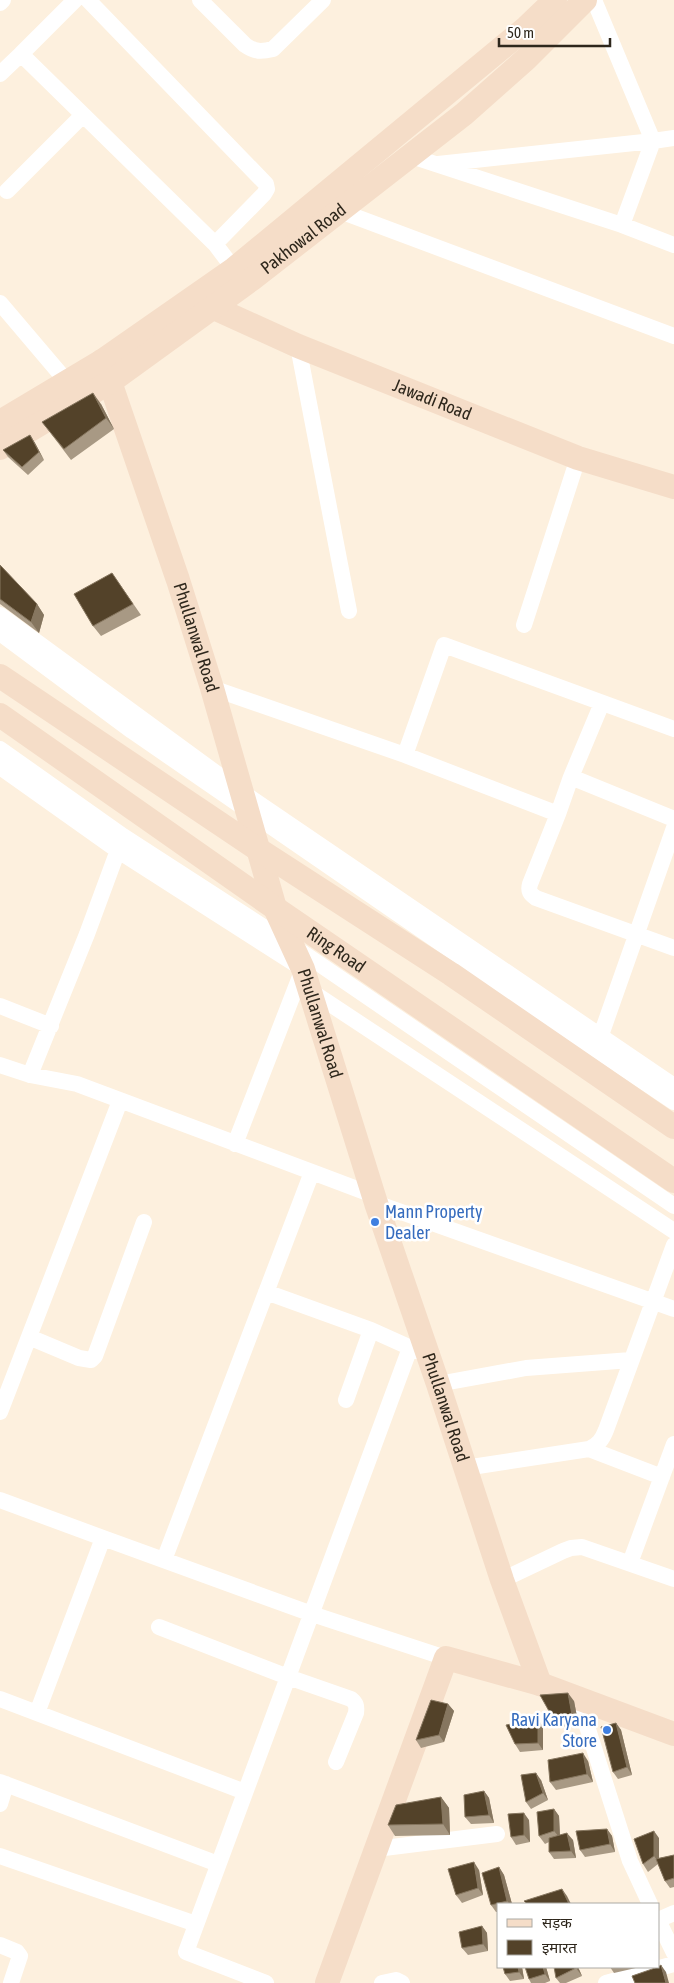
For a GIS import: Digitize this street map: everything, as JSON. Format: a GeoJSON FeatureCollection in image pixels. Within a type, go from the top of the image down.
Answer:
{"type":"FeatureCollection","features":[{"type":"Feature","properties":{"kind":"street"},"geometry":{"type":"LineString","coordinates":[[0,3],[3,0]]}},
{"type":"Feature","properties":{"kind":"street"},"geometry":{"type":"LineString","coordinates":[[0,74],[75,0]]}},
{"type":"Feature","properties":{"kind":"street"},"geometry":{"type":"LineString","coordinates":[[88,0],[266,184],[267,189],[264,194],[215,244]]}},
{"type":"Feature","properties":{"kind":"street"},"geometry":{"type":"LineString","coordinates":[[200,0],[245,45],[253,50],[262,52],[273,49],[323,0]]}},
{"type":"Feature","properties":{"kind":"street","name":"Pakhowal Road"},"geometry":{"type":"LineString","coordinates":[[206,300],[234,269],[527,27],[555,0]]}},
{"type":"Feature","properties":{"kind":"street","name":"Pakhowal Road"},"geometry":{"type":"LineString","coordinates":[[0,448],[206,300],[340,211],[496,86],[585,0]]}},
{"type":"Feature","properties":{"kind":"street"},"geometry":{"type":"LineString","coordinates":[[594,0],[653,141],[622,225]]}},
{"type":"Feature","properties":{"kind":"street"},"geometry":{"type":"LineString","coordinates":[[21,54],[215,244],[234,269]]}},
{"type":"Feature","properties":{"kind":"street"},"geometry":{"type":"LineString","coordinates":[[7,191],[83,115]]}},
{"type":"Feature","properties":{"kind":"street"},"geometry":{"type":"LineString","coordinates":[[438,164],[674,138]]}},
{"type":"Feature","properties":{"kind":"street"},"geometry":{"type":"LineString","coordinates":[[411,156],[622,225],[674,245]]}},
{"type":"Feature","properties":{"kind":"street"},"geometry":{"type":"LineString","coordinates":[[340,211],[674,336]]}},
{"type":"Feature","properties":{"kind":"street","name":"Jawadi Road"},"geometry":{"type":"LineString","coordinates":[[206,300],[298,346],[578,458],[674,487]]}},
{"type":"Feature","properties":{"kind":"street"},"geometry":{"type":"LineString","coordinates":[[3,313],[68,383]]}},
{"type":"Feature","properties":{"kind":"street"},"geometry":{"type":"LineString","coordinates":[[298,346],[349,611]]}},
{"type":"Feature","properties":{"kind":"street","name":"Pakhowal Road"},"geometry":{"type":"LineString","coordinates":[[0,422],[68,383],[106,372]]}},
{"type":"Feature","properties":{"kind":"street","name":"Phullanwal Road"},"geometry":{"type":"LineString","coordinates":[[106,372],[178,580],[212,688],[275,908],[293,946],[306,980],[419,1351],[438,1384],[502,1580],[540,1684]]}},
{"type":"Feature","properties":{"kind":"street"},"geometry":{"type":"LineString","coordinates":[[524,625],[578,458]]}},
{"type":"Feature","properties":{"kind":"street"},"geometry":{"type":"LineString","coordinates":[[0,615],[244,801],[590,1046],[674,1102]]}},
{"type":"Feature","properties":{"kind":"street"},"geometry":{"type":"LineString","coordinates":[[0,633],[132,732],[244,801],[674,1085]]}},
{"type":"Feature","properties":{"kind":"street"},"geometry":{"type":"LineString","coordinates":[[404,755],[444,645],[674,729]]}},
{"type":"Feature","properties":{"kind":"street"},"geometry":{"type":"LineString","coordinates":[[0,676],[258,850],[451,974],[674,1127]]}},
{"type":"Feature","properties":{"kind":"street"},"geometry":{"type":"LineString","coordinates":[[212,688],[404,755],[558,814]]}},
{"type":"Feature","properties":{"kind":"street"},"geometry":{"type":"LineString","coordinates":[[602,703],[571,777],[528,890],[536,898],[674,948]]}},
{"type":"Feature","properties":{"kind":"street","name":"Ring Road"},"geometry":{"type":"LineString","coordinates":[[0,715],[275,908],[674,1181]]}},
{"type":"Feature","properties":{"kind":"street"},"geometry":{"type":"LineString","coordinates":[[0,749],[120,843],[306,980],[674,1232]]}},
{"type":"Feature","properties":{"kind":"street"},"geometry":{"type":"LineString","coordinates":[[0,767],[120,843],[293,946],[674,1206]]}},
{"type":"Feature","properties":{"kind":"street"},"geometry":{"type":"LineString","coordinates":[[571,777],[674,819]]}},
{"type":"Feature","properties":{"kind":"street"},"geometry":{"type":"LineString","coordinates":[[601,1035],[674,828]]}},
{"type":"Feature","properties":{"kind":"street"},"geometry":{"type":"LineString","coordinates":[[30,1075],[51,1026],[120,843]]}},
{"type":"Feature","properties":{"kind":"street"},"geometry":{"type":"LineString","coordinates":[[235,1144],[306,980]]}},
{"type":"Feature","properties":{"kind":"street"},"geometry":{"type":"LineString","coordinates":[[0,1006],[51,1026]]}},
{"type":"Feature","properties":{"kind":"street"},"geometry":{"type":"LineString","coordinates":[[0,1065],[30,1075],[76,1084],[312,1172],[374,1199],[674,1309]]}},
{"type":"Feature","properties":{"kind":"street"},"geometry":{"type":"LineString","coordinates":[[0,1412],[120,1101]]}},
{"type":"Feature","properties":{"kind":"street"},"geometry":{"type":"LineString","coordinates":[[164,1560],[312,1172]]}},
{"type":"Feature","properties":{"kind":"street"},"geometry":{"type":"LineString","coordinates":[[29,1337],[79,1358],[91,1360],[95,1356],[144,1222]]}},
{"type":"Feature","properties":{"kind":"street"},"geometry":{"type":"LineString","coordinates":[[465,1468],[597,1446],[602,1439],[674,1245]]}},
{"type":"Feature","properties":{"kind":"street"},"geometry":{"type":"LineString","coordinates":[[266,1292],[371,1330],[419,1351],[312,1614],[186,1952],[266,1983]]}},
{"type":"Feature","properties":{"kind":"street"},"geometry":{"type":"LineString","coordinates":[[346,1400],[371,1330]]}},
{"type":"Feature","properties":{"kind":"street"},"geometry":{"type":"LineString","coordinates":[[438,1384],[526,1368],[631,1360]]}},
{"type":"Feature","properties":{"kind":"street"},"geometry":{"type":"LineString","coordinates":[[630,1563],[674,1444]]}},
{"type":"Feature","properties":{"kind":"street"},"geometry":{"type":"LineString","coordinates":[[588,1449],[662,1477]]}},
{"type":"Feature","properties":{"kind":"street"},"geometry":{"type":"LineString","coordinates":[[0,1500],[312,1614],[446,1658],[540,1684],[674,1734]]}},
{"type":"Feature","properties":{"kind":"street"},"geometry":{"type":"LineString","coordinates":[[37,1713],[103,1538]]}},
{"type":"Feature","properties":{"kind":"street"},"geometry":{"type":"LineString","coordinates":[[502,1580],[571,1548],[593,1550],[674,1579]]}},
{"type":"Feature","properties":{"kind":"street"},"geometry":{"type":"LineString","coordinates":[[159,1627],[355,1702],[357,1707],[356,1713],[336,1762]]}},
{"type":"Feature","properties":{"kind":"street"},"geometry":{"type":"LineString","coordinates":[[327,1983],[446,1658]]}},
{"type":"Feature","properties":{"kind":"street"},"geometry":{"type":"LineString","coordinates":[[578,1698],[630,1862],[650,1903]]}},
{"type":"Feature","properties":{"kind":"street"},"geometry":{"type":"LineString","coordinates":[[0,1700],[245,1792]]}},
{"type":"Feature","properties":{"kind":"street"},"geometry":{"type":"LineString","coordinates":[[0,1804],[3,1783],[218,1864]]}},
{"type":"Feature","properties":{"kind":"street"},"geometry":{"type":"LineString","coordinates":[[376,1849],[497,1834]]}},
{"type":"Feature","properties":{"kind":"street"},"geometry":{"type":"LineString","coordinates":[[0,1856],[196,1924]]}},
{"type":"Feature","properties":{"kind":"street"},"geometry":{"type":"LineString","coordinates":[[659,1920],[674,1913]]}},
{"type":"Feature","properties":{"kind":"street"},"geometry":{"type":"LineString","coordinates":[[659,1922],[674,1953]]}},
{"type":"Feature","properties":{"kind":"street"},"geometry":{"type":"LineString","coordinates":[[0,1944],[17,1952],[20,1956],[11,1983]]}},
{"type":"Feature","properties":{"kind":"street"},"geometry":{"type":"LineString","coordinates":[[606,1983],[674,1964]]}},
{"type":"Feature","properties":{"kind":"street"},"geometry":{"type":"LineString","coordinates":[[382,1983],[396,1980],[402,1983]]}},
{"type":"Feature","properties":{"kind":"building"},"geometry":{"type":"Polygon","coordinates":[[[93,393],[106,418],[64,449],[42,422],[93,393]]]}},
{"type":"Feature","properties":{"kind":"building"},"geometry":{"type":"Polygon","coordinates":[[[30,435],[39,452],[22,467],[3,450],[30,435]]]}},
{"type":"Feature","properties":{"kind":"building"},"geometry":{"type":"Polygon","coordinates":[[[0,565],[37,604],[31,622],[0,599],[0,565]]]}},
{"type":"Feature","properties":{"kind":"building"},"geometry":{"type":"Polygon","coordinates":[[[112,573],[133,604],[93,626],[74,594],[112,573]]]}},
{"type":"Feature","properties":{"kind":"building"},"geometry":{"type":"Polygon","coordinates":[[[568,1693],[572,1715],[554,1720],[540,1695],[568,1693]]]}},
{"type":"Feature","properties":{"kind":"building"},"geometry":{"type":"Polygon","coordinates":[[[431,1700],[448,1704],[439,1735],[416,1740],[431,1700]]]}},
{"type":"Feature","properties":{"kind":"building"},"geometry":{"type":"Polygon","coordinates":[[[538,1719],[538,1743],[515,1744],[506,1725],[538,1719]]]}},
{"type":"Feature","properties":{"kind":"building"},"geometry":{"type":"Polygon","coordinates":[[[616,1723],[627,1767],[613,1772],[601,1727],[616,1723]]]}},
{"type":"Feature","properties":{"kind":"building"},"geometry":{"type":"Polygon","coordinates":[[[583,1753],[587,1774],[550,1782],[548,1760],[583,1753]]]}},
{"type":"Feature","properties":{"kind":"building"},"geometry":{"type":"Polygon","coordinates":[[[536,1773],[543,1793],[526,1802],[521,1775],[536,1773]]]}},
{"type":"Feature","properties":{"kind":"building"},"geometry":{"type":"Polygon","coordinates":[[[484,1791],[489,1815],[465,1817],[464,1795],[484,1791]]]}},
{"type":"Feature","properties":{"kind":"building"},"geometry":{"type":"Polygon","coordinates":[[[441,1797],[443,1824],[388,1825],[396,1805],[441,1797]]]}},
{"type":"Feature","properties":{"kind":"building"},"geometry":{"type":"Polygon","coordinates":[[[554,1809],[554,1831],[539,1836],[537,1812],[554,1809]]]}},
{"type":"Feature","properties":{"kind":"building"},"geometry":{"type":"Polygon","coordinates":[[[524,1813],[524,1835],[511,1837],[508,1814],[524,1813]]]}},
{"type":"Feature","properties":{"kind":"building"},"geometry":{"type":"Polygon","coordinates":[[[607,1829],[610,1844],[580,1850],[576,1831],[607,1829]]]}},
{"type":"Feature","properties":{"kind":"building"},"geometry":{"type":"Polygon","coordinates":[[[654,1831],[654,1856],[643,1864],[634,1839],[654,1831]]]}},
{"type":"Feature","properties":{"kind":"building"},"geometry":{"type":"Polygon","coordinates":[[[567,1833],[571,1851],[549,1852],[549,1838],[567,1833]]]}},
{"type":"Feature","properties":{"kind":"building"},"geometry":{"type":"Polygon","coordinates":[[[674,1855],[674,1878],[665,1881],[656,1859],[674,1855]]]}},
{"type":"Feature","properties":{"kind":"building"},"geometry":{"type":"Polygon","coordinates":[[[474,1862],[478,1888],[456,1895],[448,1869],[474,1862]]]}},
{"type":"Feature","properties":{"kind":"building"},"geometry":{"type":"Polygon","coordinates":[[[499,1867],[507,1901],[491,1905],[482,1873],[499,1867]]]}},
{"type":"Feature","properties":{"kind":"building"},"geometry":{"type":"Polygon","coordinates":[[[562,1889],[569,1903],[526,1903],[524,1901],[562,1889]]]}},
{"type":"Feature","properties":{"kind":"building"},"geometry":{"type":"Polygon","coordinates":[[[482,1926],[483,1944],[462,1948],[459,1932],[482,1926]]]}},
{"type":"Feature","properties":{"kind":"building"},"geometry":{"type":"Polygon","coordinates":[[[661,1965],[666,1983],[635,1983],[632,1976],[659,1968],[661,1965]]]}},
{"type":"Feature","properties":{"kind":"building"},"geometry":{"type":"Polygon","coordinates":[[[503,1968],[518,1968],[519,1972],[505,1974],[503,1968]]]}},
{"type":"Feature","properties":{"kind":"building"},"geometry":{"type":"Polygon","coordinates":[[[525,1968],[543,1968],[545,1974],[529,1979],[525,1968]]]}},
{"type":"Feature","properties":{"kind":"building"},"geometry":{"type":"Polygon","coordinates":[[[554,1968],[576,1968],[556,1978],[554,1968]]]}},
{"type":"Feature","properties":{"kind":"place","name":"Mann Property Dealer"},"geometry":{"type":"Point","coordinates":[375,1222]}},
{"type":"Feature","properties":{"kind":"place","name":"Ravi Karyana Store"},"geometry":{"type":"Point","coordinates":[607,1730]}}]}
